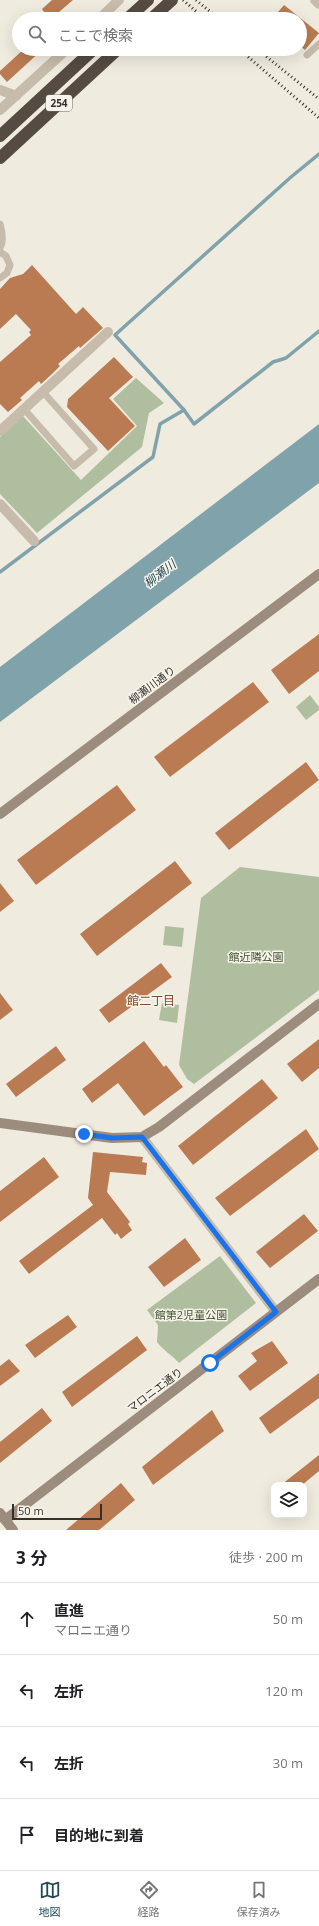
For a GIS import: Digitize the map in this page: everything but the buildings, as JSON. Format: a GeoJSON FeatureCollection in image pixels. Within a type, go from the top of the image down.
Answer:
{"type":"FeatureCollection","features":[{"type":"Feature","properties":{"kind":"highway"},"geometry":{"type":"LineString","coordinates":[[135,12],[148,0]]}},
{"type":"Feature","properties":{"kind":"highway"},"geometry":{"type":"LineString","coordinates":[[159,12],[172,0]]}},
{"type":"Feature","properties":{"kind":"highway","name":"254"},"geometry":{"type":"LineString","coordinates":[[0,136],[86,56]]}},
{"type":"Feature","properties":{"kind":"highway","name":"254"},"geometry":{"type":"LineString","coordinates":[[0,158],[110,56]]}},
{"type":"Feature","properties":{"kind":"street"},"geometry":{"type":"LineString","coordinates":[[106,12],[119,0]]}},
{"type":"Feature","properties":{"kind":"street"},"geometry":{"type":"LineString","coordinates":[[315,0],[319,4]]}},
{"type":"Feature","properties":{"kind":"street"},"geometry":{"type":"LineString","coordinates":[[0,110],[59,56]]}},
{"type":"Feature","properties":{"kind":"street"},"geometry":{"type":"LineString","coordinates":[[0,90],[16,96]]}},
{"type":"Feature","properties":{"kind":"street"},"geometry":{"type":"LineString","coordinates":[[0,431],[25,410],[108,332]]}},
{"type":"Feature","properties":{"kind":"street"},"geometry":{"type":"LineString","coordinates":[[0,504],[34,541]]}},
{"type":"Feature","properties":{"kind":"street","name":"柳瀬川通り"},"geometry":{"type":"LineString","coordinates":[[0,814],[319,574]]}},
{"type":"Feature","properties":{"kind":"street"},"geometry":{"type":"LineString","coordinates":[[0,1123],[112,1138],[142,1137],[159,1127],[319,1004]]}},
{"type":"Feature","properties":{"kind":"street"},"geometry":{"type":"LineString","coordinates":[[142,1137],[276,1312]]}},
{"type":"Feature","properties":{"kind":"street","name":"マロニエ通り"},"geometry":{"type":"LineString","coordinates":[[2,1517],[319,1279]]}},
{"type":"Feature","properties":{"kind":"street"},"geometry":{"type":"LineString","coordinates":[[2,1517],[13,1530]]}},
{"type":"Feature","properties":{"kind":"lane"},"geometry":{"type":"LineString","coordinates":[[307,55],[319,44]]}},
{"type":"Feature","properties":{"kind":"lane"},"geometry":{"type":"LineString","coordinates":[[0,224],[2,233],[2,244],[0,248]]}},
{"type":"Feature","properties":{"kind":"lane"},"geometry":{"type":"LineString","coordinates":[[0,252],[6,256],[10,264],[7,273],[0,278]]}},
{"type":"Feature","properties":{"kind":"lane"},"geometry":{"type":"LineString","coordinates":[[25,410],[74,466],[94,449],[44,392]]}},
{"type":"Feature","properties":{"kind":"green space"},"geometry":{"type":"Polygon","coordinates":[[[136,378],[164,403],[149,413],[142,447],[37,533],[0,494],[0,437],[23,416],[81,480],[137,426],[113,399],[136,378]]]}},
{"type":"Feature","properties":{"kind":"green space"},"geometry":{"type":"Polygon","coordinates":[[[310,695],[319,707],[319,710],[306,720],[296,707],[310,695]]]}},
{"type":"Feature","properties":{"kind":"green space","name":"館近隣公園"},"geometry":{"type":"Polygon","coordinates":[[[240,867],[319,877],[319,990],[194,1084],[187,1079],[179,1065],[201,898],[240,867]]]}},
{"type":"Feature","properties":{"kind":"green space"},"geometry":{"type":"Polygon","coordinates":[[[165,926],[184,928],[182,947],[163,945],[165,926]]]}},
{"type":"Feature","properties":{"kind":"green space"},"geometry":{"type":"Polygon","coordinates":[[[162,1003],[179,1005],[177,1023],[159,1020],[162,1003]]]}},
{"type":"Feature","properties":{"kind":"green space","name":"館第2児童公園"},"geometry":{"type":"Polygon","coordinates":[[[220,1256],[256,1303],[179,1363],[157,1342],[158,1325],[147,1310],[220,1256]]]}},
{"type":"Feature","properties":{"kind":"water","name":"柳瀬川"},"geometry":{"type":"Polygon","coordinates":[[[319,424],[319,483],[0,722],[0,667],[319,424]]]}},
{"type":"Feature","properties":{"kind":"waterway"},"geometry":{"type":"LineString","coordinates":[[0,572],[153,457],[160,424],[184,410],[115,335],[291,177],[319,154]]}},
{"type":"Feature","properties":{"kind":"waterway"},"geometry":{"type":"LineString","coordinates":[[184,410],[194,424],[273,362],[286,358],[319,331]]}},
{"type":"Feature","properties":{"kind":"railway"},"geometry":{"type":"LineString","coordinates":[[183,0],[197,12]]}},
{"type":"Feature","properties":{"kind":"railway"},"geometry":{"type":"LineString","coordinates":[[196,0],[211,12]]}},
{"type":"Feature","properties":{"kind":"railway"},"geometry":{"type":"LineString","coordinates":[[247,56],[319,118]]}},
{"type":"Feature","properties":{"kind":"railway"},"geometry":{"type":"LineString","coordinates":[[266,56],[319,99]]}},
{"type":"Feature","properties":{"kind":"district","name":"館二丁目"},"geometry":{"type":"Point","coordinates":[151,1001]}},
{"type":"Feature","properties":{"kind":"route"},"geometry":{"type":"LineString","coordinates":[[84,1134],[112,1138],[142,1137],[276,1312],[210,1363]]}}]}
